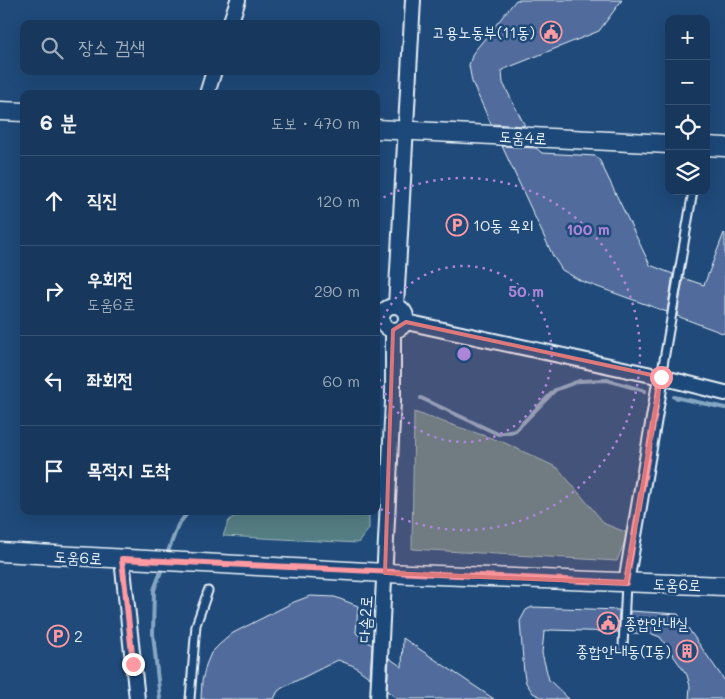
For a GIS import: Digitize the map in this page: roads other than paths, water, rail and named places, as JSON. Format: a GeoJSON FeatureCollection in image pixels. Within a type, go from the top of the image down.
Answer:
{"type":"FeatureCollection","features":[{"type":"Feature","properties":{"kind":"street"},"geometry":{"type":"LineString","coordinates":[[231,20],[238,0]]}},
{"type":"Feature","properties":{"kind":"street"},"geometry":{"type":"LineString","coordinates":[[396,306],[413,0]]}},
{"type":"Feature","properties":{"kind":"street"},"geometry":{"type":"LineString","coordinates":[[208,90],[213,75]]}},
{"type":"Feature","properties":{"kind":"street"},"geometry":{"type":"LineString","coordinates":[[0,111],[20,112]]}},
{"type":"Feature","properties":{"kind":"street","name":"도움4로"},"geometry":{"type":"LineString","coordinates":[[380,129],[665,144]]}},
{"type":"Feature","properties":{"kind":"street"},"geometry":{"type":"LineString","coordinates":[[710,146],[725,147]]}},
{"type":"Feature","properties":{"kind":"street"},"geometry":{"type":"LineString","coordinates":[[396,306],[403,310],[406,322],[401,328],[393,330],[386,327],[382,317],[383,313],[388,308],[396,306]]}},
{"type":"Feature","properties":{"kind":"street"},"geometry":{"type":"LineString","coordinates":[[406,322],[661,377],[725,393]]}},
{"type":"Feature","properties":{"kind":"street","name":"다솜2로"},"geometry":{"type":"LineString","coordinates":[[378,699],[394,401],[393,330]]}},
{"type":"Feature","properties":{"kind":"street"},"geometry":{"type":"LineString","coordinates":[[626,583],[661,377]]}},
{"type":"Feature","properties":{"kind":"street","name":"도움6로"},"geometry":{"type":"LineString","coordinates":[[0,552],[385,573],[725,586]]}},
{"type":"Feature","properties":{"kind":"street"},"geometry":{"type":"LineString","coordinates":[[122,559],[137,699]]}},
{"type":"Feature","properties":{"kind":"lane"},"geometry":{"type":"LineString","coordinates":[[661,377],[691,195]]}},
{"type":"Feature","properties":{"kind":"lane"},"geometry":{"type":"LineString","coordinates":[[624,646],[626,583]]}},
{"type":"Feature","properties":{"kind":"lane"},"geometry":{"type":"LineString","coordinates":[[190,699],[196,625],[208,591]]}},
{"type":"Feature","properties":{"kind":"waterway"},"geometry":{"type":"LineString","coordinates":[[421,398],[498,434],[515,431],[555,390],[579,381],[607,380],[645,391]]}},
{"type":"Feature","properties":{"kind":"waterway"},"geometry":{"type":"LineString","coordinates":[[674,397],[725,408]]}},
{"type":"Feature","properties":{"kind":"waterway"},"geometry":{"type":"LineString","coordinates":[[166,557],[178,525],[186,515]]}},
{"type":"Feature","properties":{"kind":"waterway"},"geometry":{"type":"LineString","coordinates":[[160,699],[153,634],[154,590],[163,566]]}},
{"type":"Feature","properties":{"kind":"place","name":"고용노동부(11동)"},"geometry":{"type":"Point","coordinates":[551,32]}},
{"type":"Feature","properties":{"kind":"place","name":"10동 옥외"},"geometry":{"type":"Point","coordinates":[457,225]}},
{"type":"Feature","properties":{"kind":"place","name":"종합안내실"},"geometry":{"type":"Point","coordinates":[608,623]}},
{"type":"Feature","properties":{"kind":"place","name":"2"},"geometry":{"type":"Point","coordinates":[58,636]}},
{"type":"Feature","properties":{"kind":"place","name":"종합안내동(I동)"},"geometry":{"type":"Point","coordinates":[687,651]}}]}
